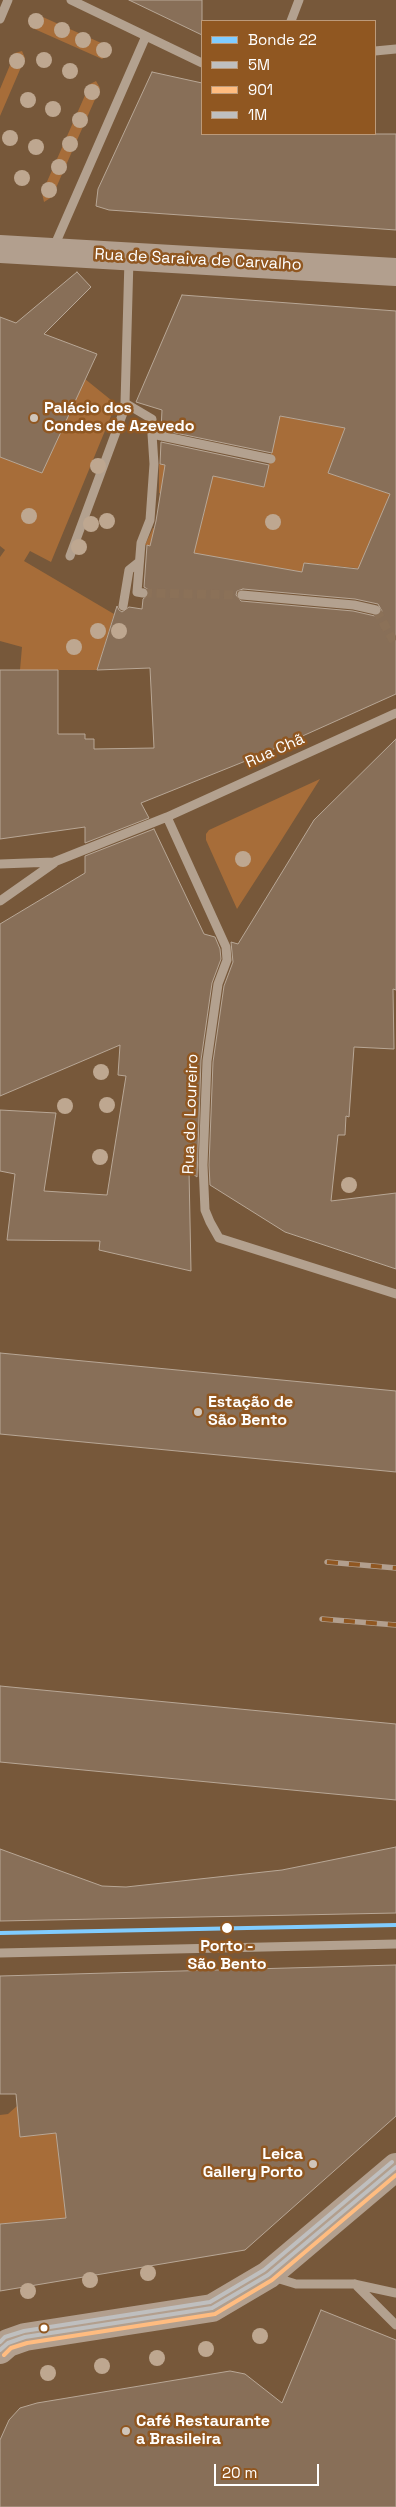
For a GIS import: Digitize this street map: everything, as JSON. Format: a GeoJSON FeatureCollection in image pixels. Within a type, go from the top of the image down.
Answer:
{"type":"FeatureCollection","features":[{"type":"Feature","properties":{"kind":"main road","name":"Rua de Saraiva de Carvalho"},"geometry":{"type":"LineString","coordinates":[[0,249],[396,272]]}},
{"type":"Feature","properties":{"kind":"main road"},"geometry":{"type":"LineString","coordinates":[[0,2350],[8,2342],[25,2337],[212,2308],[268,2276],[396,2167]]}},
{"type":"Feature","properties":{"kind":"street"},"geometry":{"type":"LineString","coordinates":[[0,19],[8,0]]}},
{"type":"Feature","properties":{"kind":"street"},"geometry":{"type":"LineString","coordinates":[[71,0],[201,62]]}},
{"type":"Feature","properties":{"kind":"street"},"geometry":{"type":"LineString","coordinates":[[294,20],[299,0]]}},
{"type":"Feature","properties":{"kind":"street"},"geometry":{"type":"LineString","coordinates":[[52,252],[146,36]]}},
{"type":"Feature","properties":{"kind":"street"},"geometry":{"type":"LineString","coordinates":[[376,51],[396,49]]}},
{"type":"Feature","properties":{"kind":"street"},"geometry":{"type":"LineString","coordinates":[[70,556],[123,413],[125,403],[129,256]]}},
{"type":"Feature","properties":{"kind":"street"},"geometry":{"type":"LineString","coordinates":[[125,403],[152,419],[154,464],[150,520],[140,543],[137,592],[143,593]]}},
{"type":"Feature","properties":{"kind":"street"},"geometry":{"type":"LineString","coordinates":[[152,434],[271,459]]}},
{"type":"Feature","properties":{"kind":"street"},"geometry":{"type":"LineString","coordinates":[[123,606],[129,570],[139,562]]}},
{"type":"Feature","properties":{"kind":"street"},"geometry":{"type":"LineString","coordinates":[[242,595],[354,605],[376,610]]}},
{"type":"Feature","properties":{"kind":"street","name":"Rua Chã"},"geometry":{"type":"LineString","coordinates":[[54,862],[167,817],[396,713]]}},
{"type":"Feature","properties":{"kind":"street","name":"Rua do Loureiro"},"geometry":{"type":"LineString","coordinates":[[167,817],[226,947],[227,960],[218,984],[207,1061],[203,1165],[205,1210],[210,1222],[220,1238],[396,1294]]}},
{"type":"Feature","properties":{"kind":"street"},"geometry":{"type":"LineString","coordinates":[[0,864],[54,862]]}},
{"type":"Feature","properties":{"kind":"street"},"geometry":{"type":"LineString","coordinates":[[0,901],[54,862]]}},
{"type":"Feature","properties":{"kind":"street"},"geometry":{"type":"LineString","coordinates":[[0,1953],[396,1944]]}},
{"type":"Feature","properties":{"kind":"street"},"geometry":{"type":"LineString","coordinates":[[268,2276],[296,2284],[354,2284],[396,2293]]}},
{"type":"Feature","properties":{"kind":"street"},"geometry":{"type":"LineString","coordinates":[[354,2284],[396,2325]]}},
{"type":"Feature","properties":{"kind":"shaded area"},"geometry":{"type":"Polygon","coordinates":[[[36,14],[108,46],[109,54],[102,59],[30,27],[30,19],[36,14]]]}},
{"type":"Feature","properties":{"kind":"shaded area"},"geometry":{"type":"Polygon","coordinates":[[[22,51],[25,58],[0,116],[0,89],[15,53],[22,51]]]}},
{"type":"Feature","properties":{"kind":"shaded area"},"geometry":{"type":"Polygon","coordinates":[[[96,81],[100,88],[52,197],[44,202],[42,193],[90,84],[96,81]]]}},
{"type":"Feature","properties":{"kind":"shaded area"},"geometry":{"type":"Polygon","coordinates":[[[85,379],[116,404],[51,562],[30,551],[24,561],[114,614],[97,670],[20,670],[22,647],[0,641],[0,557],[5,550],[0,546],[0,457],[42,473],[85,379]]]}},
{"type":"Feature","properties":{"kind":"shaded area"},"geometry":{"type":"Polygon","coordinates":[[[279,416],[345,428],[328,473],[396,496],[392,536],[374,531],[366,550],[396,586],[356,568],[304,563],[302,572],[145,545],[153,528],[199,532],[206,505],[159,493],[159,464],[264,487],[279,416]]]}},
{"type":"Feature","properties":{"kind":"shaded area"},"geometry":{"type":"Polygon","coordinates":[[[320,779],[237,909],[206,840],[206,834],[209,830],[320,779]]]}},
{"type":"Feature","properties":{"kind":"shaded area"},"geometry":{"type":"Polygon","coordinates":[[[17,2106],[56,2133],[66,2218],[0,2224],[0,2115],[8,2114],[17,2106]]]}},
{"type":"Feature","properties":{"kind":"building"},"geometry":{"type":"Polygon","coordinates":[[[129,0],[202,0],[201,35],[129,0]]]}},
{"type":"Feature","properties":{"kind":"building"},"geometry":{"type":"Polygon","coordinates":[[[152,72],[201,83],[201,135],[396,134],[396,230],[109,210],[96,206],[98,189],[152,72]]]}},
{"type":"Feature","properties":{"kind":"building","name":"Palácio dos Condes de Azevedo"},"geometry":{"type":"Polygon","coordinates":[[[77,272],[91,287],[44,334],[97,354],[42,473],[0,457],[0,317],[16,323],[77,272]]]}},
{"type":"Feature","properties":{"kind":"building"},"geometry":{"type":"Polygon","coordinates":[[[182,295],[396,311],[396,694],[258,756],[141,803],[149,818],[85,843],[85,827],[0,839],[0,670],[58,670],[58,734],[85,734],[85,739],[94,739],[94,749],[154,748],[150,668],[97,670],[117,606],[122,612],[129,607],[142,609],[143,599],[149,594],[149,590],[144,587],[147,545],[150,546],[156,521],[165,465],[160,464],[161,442],[269,465],[264,487],[213,476],[194,553],[302,572],[304,563],[358,569],[390,494],[328,473],[345,428],[280,416],[272,453],[161,430],[162,410],[136,402],[182,295]],[[243,589],[237,591],[236,595],[241,601],[380,615],[382,611],[378,604],[355,599],[243,589]]]}},
{"type":"Feature","properties":{"kind":"building"},"geometry":{"type":"Polygon","coordinates":[[[396,739],[396,990],[393,989],[394,1049],[354,1047],[349,1117],[346,1116],[345,1135],[338,1135],[331,1201],[396,1193],[396,1269],[285,1232],[210,1185],[209,1165],[213,1062],[224,986],[233,962],[231,942],[238,944],[314,820],[396,739]]]}},
{"type":"Feature","properties":{"kind":"building"},"geometry":{"type":"Polygon","coordinates":[[[154,829],[204,934],[215,937],[220,949],[221,959],[212,983],[201,1060],[197,1177],[189,1171],[191,1271],[99,1250],[100,1241],[7,1240],[15,1174],[0,1171],[0,1110],[56,1113],[44,1191],[107,1195],[126,1076],[118,1075],[120,1045],[0,1096],[0,924],[85,873],[85,856],[154,829]]]}},
{"type":"Feature","properties":{"kind":"building","name":"Estação de São Bento"},"geometry":{"type":"Polygon","coordinates":[[[0,1353],[396,1391],[396,1472],[0,1434],[0,1353]]]}},
{"type":"Feature","properties":{"kind":"building"},"geometry":{"type":"Polygon","coordinates":[[[0,1686],[396,1724],[396,1800],[0,1762],[0,1686]]]}},
{"type":"Feature","properties":{"kind":"building"},"geometry":{"type":"Polygon","coordinates":[[[396,1847],[396,1913],[0,1921],[0,1849],[102,1886],[126,1887],[282,1870],[396,1847]]]}},
{"type":"Feature","properties":{"kind":"building"},"geometry":{"type":"Polygon","coordinates":[[[396,1965],[396,2116],[245,2250],[0,2291],[0,2224],[66,2218],[56,2133],[20,2137],[16,2094],[0,2094],[0,1976],[396,1965]]]}},
{"type":"Feature","properties":{"kind":"building"},"geometry":{"type":"Polygon","coordinates":[[[321,2310],[396,2340],[396,2507],[0,2507],[0,2440],[9,2420],[20,2408],[37,2403],[230,2371],[245,2374],[282,2403],[321,2310]]]}},
{"type":"Feature","properties":{"kind":"tunnel"},"geometry":{"type":"LineString","coordinates":[[143,593],[242,595]]}},
{"type":"Feature","properties":{"kind":"tunnel"},"geometry":{"type":"LineString","coordinates":[[376,610],[396,645]]}},
{"type":"Feature","properties":{"kind":"railway"},"geometry":{"type":"LineString","coordinates":[[327,1562],[396,1568]]}},
{"type":"Feature","properties":{"kind":"railway"},"geometry":{"type":"LineString","coordinates":[[322,1619],[396,1625]]}},
{"type":"Feature","properties":{"kind":"tram line","name":"22"},"geometry":{"type":"LineString","coordinates":[[0,1933],[396,1925]]}},
{"type":"Feature","properties":{"kind":"transit line","name":"1M"},"geometry":{"type":"LineString","coordinates":[[0,2342],[5,2337],[24,2331],[210,2302],[264,2270],[392,2162]]}},
{"type":"Feature","properties":{"kind":"transit line","name":"5M"},"geometry":{"type":"LineString","coordinates":[[0,2350],[8,2343],[25,2337],[212,2308],[268,2275],[396,2167]]}},
{"type":"Feature","properties":{"kind":"transit line","name":"901"},"geometry":{"type":"LineString","coordinates":[[4,2355],[11,2348],[27,2343],[215,2314],[272,2280],[396,2175]]}},
{"type":"Feature","properties":{"kind":"place","name":"Palácio dos Condes de Azevedo"},"geometry":{"type":"Point","coordinates":[34,418]}},
{"type":"Feature","properties":{"kind":"place","name":"Estação de São Bento"},"geometry":{"type":"Point","coordinates":[198,1412]}},
{"type":"Feature","properties":{"kind":"place","name":"Porto - São Bento"},"geometry":{"type":"Point","coordinates":[227,1928]}},
{"type":"Feature","properties":{"kind":"place","name":"Leica Gallery Porto"},"geometry":{"type":"Point","coordinates":[313,2164]}},
{"type":"Feature","properties":{"kind":"place","name":"Café Restaurante a Brasileira"},"geometry":{"type":"Point","coordinates":[126,2431]}}]}
